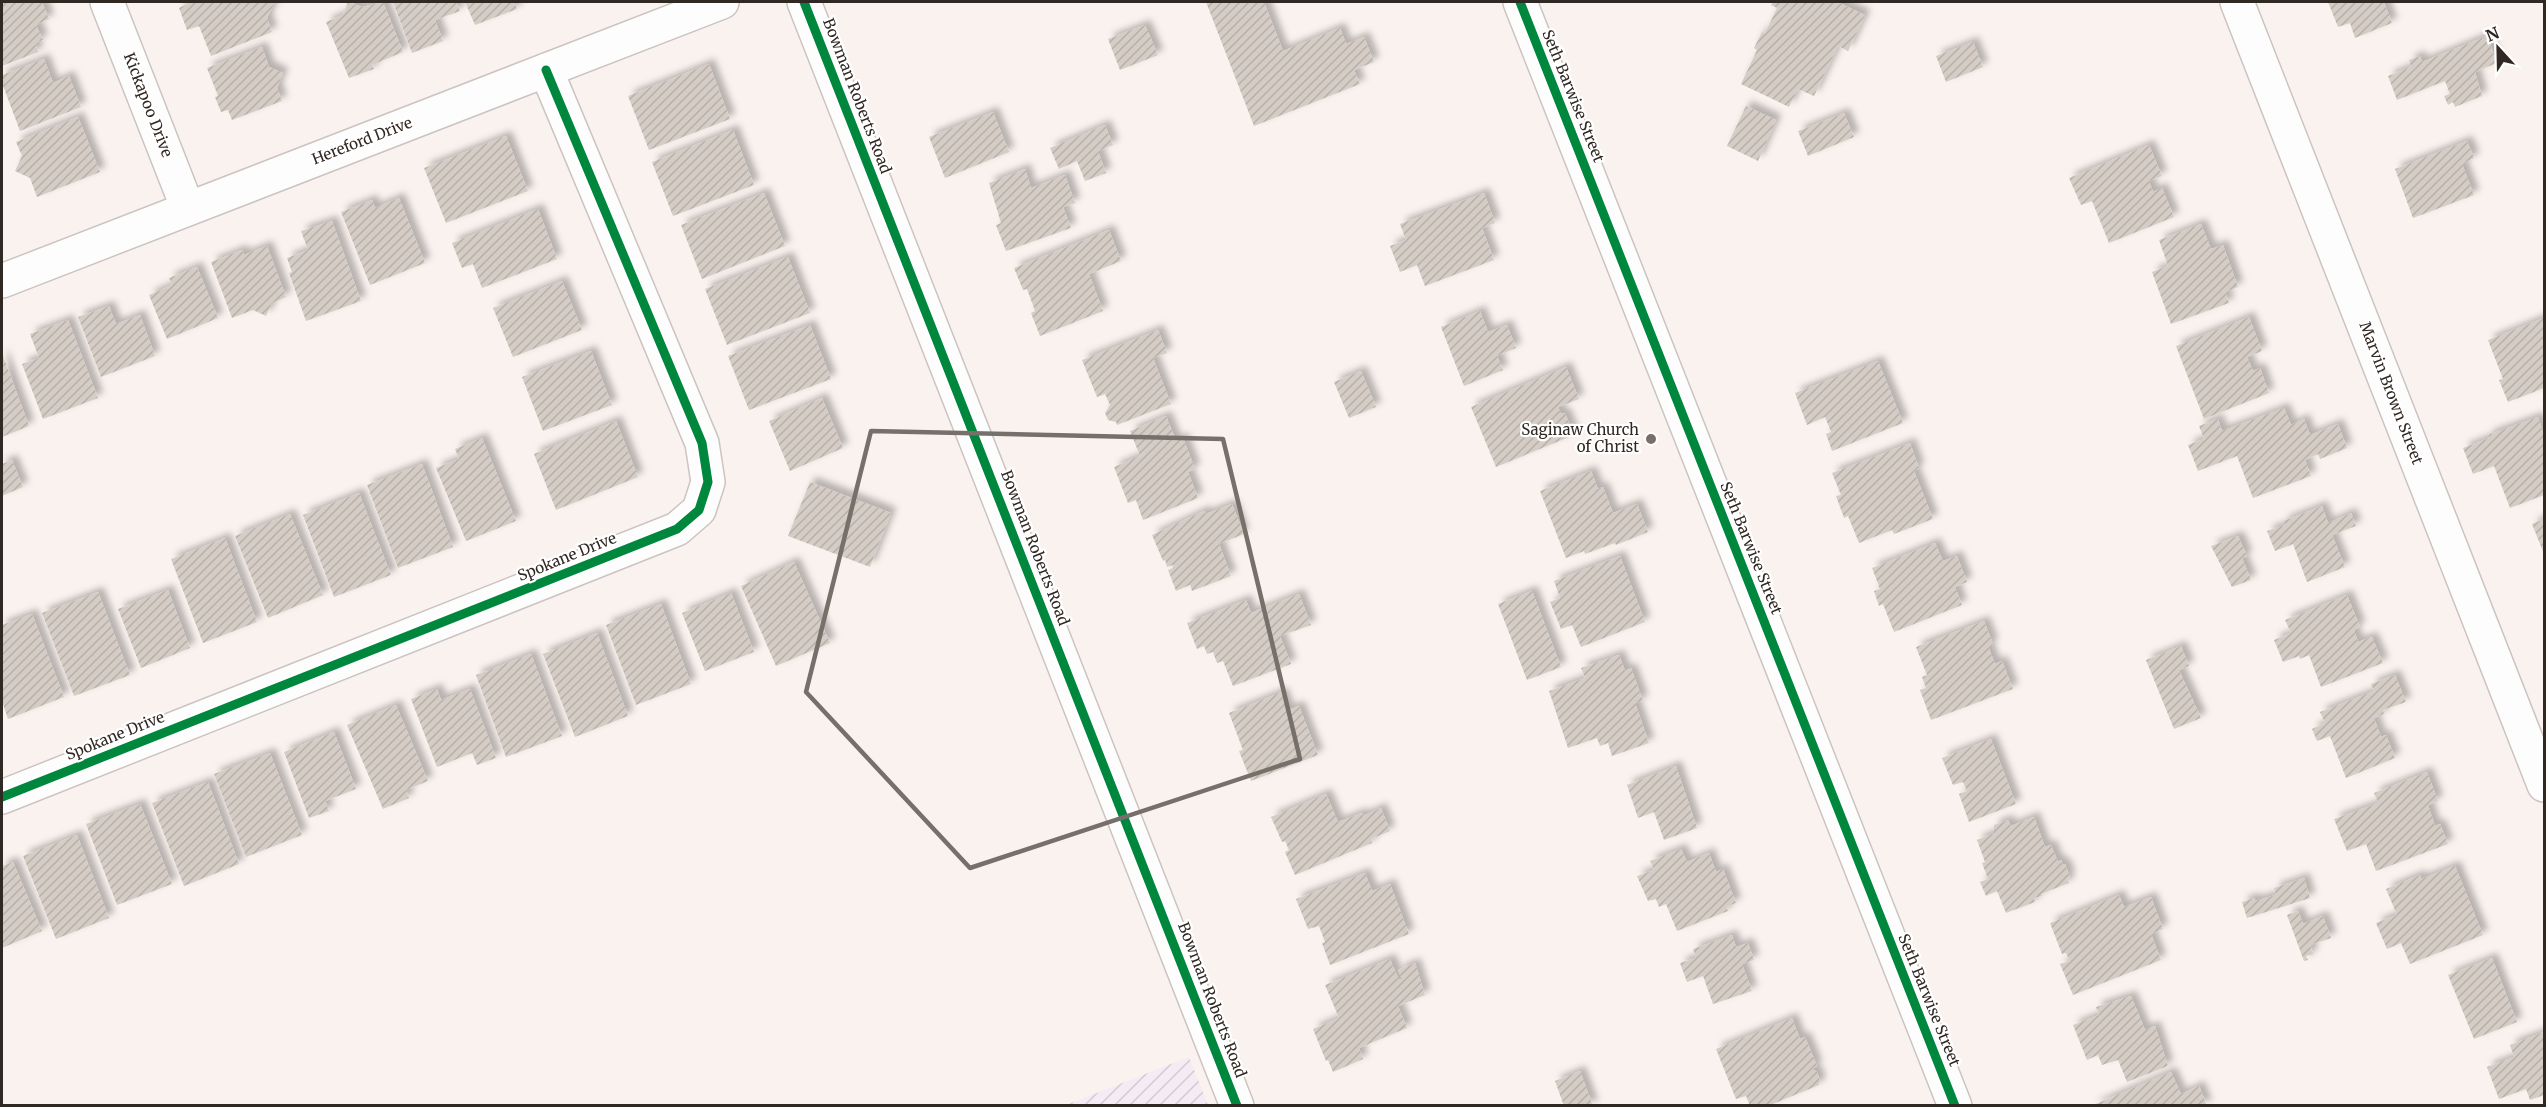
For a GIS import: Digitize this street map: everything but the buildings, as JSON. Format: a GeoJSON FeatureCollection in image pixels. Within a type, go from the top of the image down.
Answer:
{"type":"FeatureCollection","features":[{"type":"Feature","properties":{"kind":"street","name":"Kickapoo Drive"},"geometry":{"type":"LineString","coordinates":[[107,2],[188,209]]}},
{"type":"Feature","properties":{"kind":"street","name":"Hereford Drive"},"geometry":{"type":"LineString","coordinates":[[2,281],[722,2]]}},
{"type":"Feature","properties":{"kind":"street","name":"Bowman Roberts Road"},"geometry":{"type":"LineString","coordinates":[[804,2],[1237,1106]]}},
{"type":"Feature","properties":{"kind":"street","name":"Seth Barwise Street"},"geometry":{"type":"LineString","coordinates":[[1520,2],[1955,1106]]}},
{"type":"Feature","properties":{"kind":"street","name":"Marvin Brown Street"},"geometry":{"type":"LineString","coordinates":[[2237,2],[2544,785]]}},
{"type":"Feature","properties":{"kind":"street","name":"Spokane Drive"},"geometry":{"type":"LineString","coordinates":[[2,797],[677,529],[699,510],[708,482],[702,442],[546,70]]}},
{"type":"Feature","properties":{"kind":"highlighted area"},"geometry":{"type":"Polygon","coordinates":[[[871,431],[1223,439],[1300,759],[970,868],[806,692],[871,431]]]}},
{"type":"Feature","properties":{"kind":"shaded area"},"geometry":{"type":"Polygon","coordinates":[[[1189,1057],[1208,1105],[1066,1105],[1189,1057]]]}},
{"type":"Feature","properties":{"kind":"cycle path"},"geometry":{"type":"LineString","coordinates":[[804,2],[1237,1106]]}},
{"type":"Feature","properties":{"kind":"cycle path"},"geometry":{"type":"LineString","coordinates":[[1520,2],[1955,1106]]}},
{"type":"Feature","properties":{"kind":"cycle path"},"geometry":{"type":"LineString","coordinates":[[2,797],[677,529],[699,510],[708,482],[702,443],[546,70]]}},
{"type":"Feature","properties":{"kind":"place","name":"Saginaw Church of Christ"},"geometry":{"type":"Point","coordinates":[1651,439]}}]}
